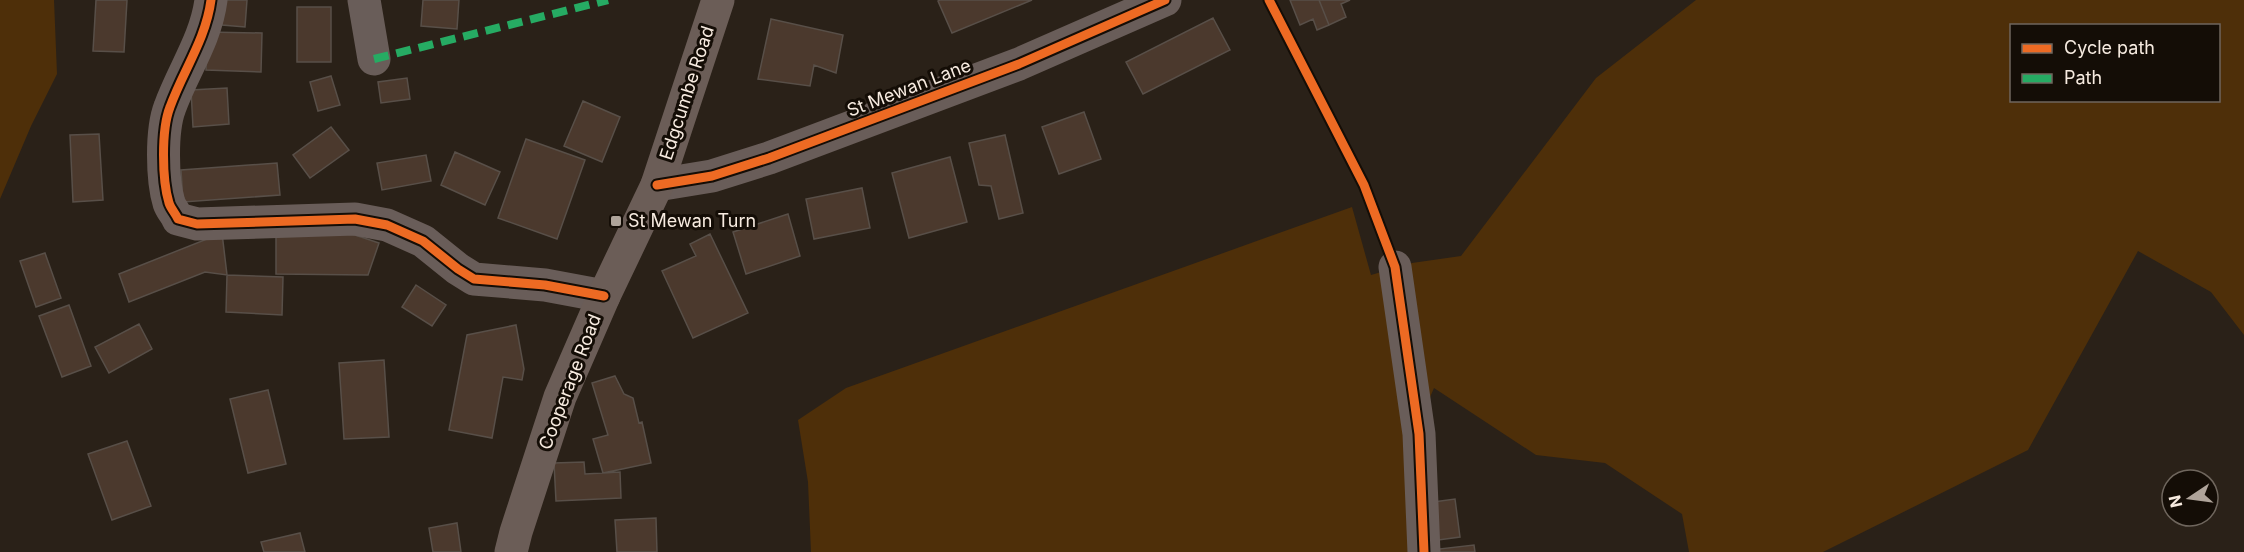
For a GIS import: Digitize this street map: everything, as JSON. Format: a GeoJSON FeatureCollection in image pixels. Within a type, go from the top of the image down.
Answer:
{"type":"FeatureCollection","features":[{"type":"Feature","properties":{"kind":"main road","name":"Edgcumbe Road"},"geometry":{"type":"LineString","coordinates":[[657,185],[718,0]]}},
{"type":"Feature","properties":{"kind":"main road","name":"Cooperage Road"},"geometry":{"type":"LineString","coordinates":[[511,552],[560,397],[604,296],[657,185]]}},
{"type":"Feature","properties":{"kind":"street"},"geometry":{"type":"LineString","coordinates":[[211,0],[209,16],[169,110],[163,158],[169,204],[178,219],[197,224],[355,219],[387,225],[423,241],[474,279],[545,285],[604,296]]}},
{"type":"Feature","properties":{"kind":"street"},"geometry":{"type":"LineString","coordinates":[[364,0],[374,59]]}},
{"type":"Feature","properties":{"kind":"street","name":"St Mewan Lane"},"geometry":{"type":"LineString","coordinates":[[657,185],[712,176],[769,158],[1019,64],[1165,0]]}},
{"type":"Feature","properties":{"kind":"street"},"geometry":{"type":"LineString","coordinates":[[1395,267],[1419,434],[1424,552]]}},
{"type":"Feature","properties":{"kind":"path"},"geometry":{"type":"LineString","coordinates":[[1269,0],[1364,184],[1395,267]]}},
{"type":"Feature","properties":{"kind":"shaded area"},"geometry":{"type":"Polygon","coordinates":[[[0,0],[54,0],[57,74],[31,126],[0,199],[0,0]]]}},
{"type":"Feature","properties":{"kind":"shaded area"},"geometry":{"type":"Polygon","coordinates":[[[1696,0],[2244,0],[2244,335],[2211,292],[2138,251],[2028,450],[1823,552],[1689,552],[1682,514],[1605,463],[1536,455],[1434,388],[1406,452],[1409,552],[811,552],[808,482],[798,420],[846,388],[1352,207],[1371,275],[1412,263],[1461,256],[1596,78],[1696,0]]]}},
{"type":"Feature","properties":{"kind":"building"},"geometry":{"type":"Polygon","coordinates":[[[96,0],[127,0],[124,52],[93,51],[96,0]]]}},
{"type":"Feature","properties":{"kind":"building"},"geometry":{"type":"Polygon","coordinates":[[[224,0],[247,0],[245,27],[222,25],[224,0]]]}},
{"type":"Feature","properties":{"kind":"building"},"geometry":{"type":"Polygon","coordinates":[[[423,0],[459,0],[457,29],[421,26],[423,0]]]}},
{"type":"Feature","properties":{"kind":"building"},"geometry":{"type":"Polygon","coordinates":[[[1032,0],[952,33],[938,1],[1032,0]]]}},
{"type":"Feature","properties":{"kind":"building"},"geometry":{"type":"Polygon","coordinates":[[[1290,0],[1319,0],[1329,25],[1317,30],[1313,19],[1300,25],[1290,0]]]}},
{"type":"Feature","properties":{"kind":"building"},"geometry":{"type":"Polygon","coordinates":[[[1319,0],[1350,0],[1341,4],[1346,17],[1329,25],[1319,0]]]}},
{"type":"Feature","properties":{"kind":"building"},"geometry":{"type":"Polygon","coordinates":[[[297,7],[331,7],[331,62],[297,62],[297,7]]]}},
{"type":"Feature","properties":{"kind":"building"},"geometry":{"type":"Polygon","coordinates":[[[1213,18],[1230,50],[1143,94],[1126,62],[1213,18]]]}},
{"type":"Feature","properties":{"kind":"building"},"geometry":{"type":"Polygon","coordinates":[[[771,19],[843,35],[836,73],[814,65],[810,86],[758,79],[771,19]]]}},
{"type":"Feature","properties":{"kind":"building"},"geometry":{"type":"Polygon","coordinates":[[[207,32],[262,33],[261,72],[206,70],[207,32]]]}},
{"type":"Feature","properties":{"kind":"building"},"geometry":{"type":"Polygon","coordinates":[[[331,76],[340,105],[318,111],[310,82],[331,76]]]}},
{"type":"Feature","properties":{"kind":"building"},"geometry":{"type":"Polygon","coordinates":[[[407,78],[410,99],[381,103],[378,82],[407,78]]]}},
{"type":"Feature","properties":{"kind":"building"},"geometry":{"type":"Polygon","coordinates":[[[227,88],[229,124],[193,127],[191,90],[227,88]]]}},
{"type":"Feature","properties":{"kind":"building"},"geometry":{"type":"Polygon","coordinates":[[[583,101],[620,117],[602,162],[564,146],[583,101]]]}},
{"type":"Feature","properties":{"kind":"building"},"geometry":{"type":"Polygon","coordinates":[[[1084,112],[1101,159],[1059,174],[1042,127],[1084,112]]]}},
{"type":"Feature","properties":{"kind":"building"},"geometry":{"type":"Polygon","coordinates":[[[331,127],[349,150],[310,178],[293,155],[331,127]]]}},
{"type":"Feature","properties":{"kind":"building"},"geometry":{"type":"Polygon","coordinates":[[[99,134],[103,200],[73,202],[70,135],[99,134]]]}},
{"type":"Feature","properties":{"kind":"building"},"geometry":{"type":"Polygon","coordinates":[[[1005,135],[1023,213],[999,219],[991,186],[979,185],[969,143],[1005,135]]]}},
{"type":"Feature","properties":{"kind":"building"},"geometry":{"type":"Polygon","coordinates":[[[526,139],[585,160],[557,239],[498,218],[526,139]]]}},
{"type":"Feature","properties":{"kind":"building"},"geometry":{"type":"Polygon","coordinates":[[[455,152],[500,172],[485,205],[441,185],[455,152]]]}},
{"type":"Feature","properties":{"kind":"building"},"geometry":{"type":"Polygon","coordinates":[[[426,155],[431,181],[382,190],[377,163],[426,155]]]}},
{"type":"Feature","properties":{"kind":"building"},"geometry":{"type":"Polygon","coordinates":[[[950,157],[967,222],[909,238],[892,173],[950,157]]]}},
{"type":"Feature","properties":{"kind":"building"},"geometry":{"type":"Polygon","coordinates":[[[277,163],[280,195],[183,202],[181,170],[277,163]]]}},
{"type":"Feature","properties":{"kind":"building"},"geometry":{"type":"Polygon","coordinates":[[[862,188],[870,228],[814,239],[806,199],[862,188]]]}},
{"type":"Feature","properties":{"kind":"building"},"geometry":{"type":"Polygon","coordinates":[[[788,214],[800,256],[746,274],[733,232],[788,214]]]}},
{"type":"Feature","properties":{"kind":"building"},"geometry":{"type":"Polygon","coordinates":[[[276,230],[343,231],[379,243],[368,275],[276,274],[276,230]]]}},
{"type":"Feature","properties":{"kind":"building"},"geometry":{"type":"Polygon","coordinates":[[[222,233],[227,275],[205,272],[129,302],[119,274],[222,233]]]}},
{"type":"Feature","properties":{"kind":"building"},"geometry":{"type":"Polygon","coordinates":[[[710,234],[748,313],[693,338],[662,271],[696,256],[690,244],[710,234]]]}},
{"type":"Feature","properties":{"kind":"building"},"geometry":{"type":"Polygon","coordinates":[[[45,253],[61,298],[36,307],[20,261],[45,253]]]}},
{"type":"Feature","properties":{"kind":"building"},"geometry":{"type":"Polygon","coordinates":[[[227,275],[283,277],[282,315],[226,312],[227,275]]]}},
{"type":"Feature","properties":{"kind":"building"},"geometry":{"type":"Polygon","coordinates":[[[416,285],[446,305],[432,326],[402,307],[416,285]]]}},
{"type":"Feature","properties":{"kind":"building"},"geometry":{"type":"Polygon","coordinates":[[[69,305],[91,366],[62,377],[39,316],[69,305]]]}},
{"type":"Feature","properties":{"kind":"building"},"geometry":{"type":"Polygon","coordinates":[[[139,324],[152,349],[109,373],[95,347],[139,324]]]}},
{"type":"Feature","properties":{"kind":"building"},"geometry":{"type":"Polygon","coordinates":[[[516,325],[524,369],[522,380],[503,377],[492,438],[449,430],[467,335],[516,325]]]}},
{"type":"Feature","properties":{"kind":"building"},"geometry":{"type":"Polygon","coordinates":[[[384,360],[389,437],[344,439],[339,363],[384,360]]]}},
{"type":"Feature","properties":{"kind":"building"},"geometry":{"type":"Polygon","coordinates":[[[615,376],[624,394],[633,398],[639,423],[642,422],[651,463],[603,473],[593,439],[608,435],[592,383],[615,376]]]}},
{"type":"Feature","properties":{"kind":"building"},"geometry":{"type":"Polygon","coordinates":[[[268,390],[286,464],[248,473],[230,399],[268,390]]]}},
{"type":"Feature","properties":{"kind":"building"},"geometry":{"type":"Polygon","coordinates":[[[127,441],[151,506],[112,520],[88,454],[127,441]]]}},
{"type":"Feature","properties":{"kind":"building"},"geometry":{"type":"Polygon","coordinates":[[[584,462],[585,474],[620,472],[621,498],[556,501],[554,463],[584,462]]]}},
{"type":"Feature","properties":{"kind":"building"},"geometry":{"type":"Polygon","coordinates":[[[1455,499],[1460,537],[1431,541],[1426,503],[1455,499]]]}},
{"type":"Feature","properties":{"kind":"building"},"geometry":{"type":"Polygon","coordinates":[[[656,518],[657,552],[617,552],[615,520],[656,518]]]}},
{"type":"Feature","properties":{"kind":"building"},"geometry":{"type":"Polygon","coordinates":[[[457,523],[461,552],[433,552],[429,528],[457,523]]]}},
{"type":"Feature","properties":{"kind":"building"},"geometry":{"type":"Polygon","coordinates":[[[300,533],[305,552],[264,552],[261,542],[300,533]]]}},
{"type":"Feature","properties":{"kind":"building"},"geometry":{"type":"Polygon","coordinates":[[[1474,545],[1475,552],[1431,552],[1430,550],[1474,545]]]}},
{"type":"Feature","properties":{"kind":"marked path"},"geometry":{"type":"LineString","coordinates":[[374,59],[608,0]]}},
{"type":"Feature","properties":{"kind":"cycle path"},"geometry":{"type":"LineString","coordinates":[[211,0],[199,42],[175,94],[165,128],[163,155],[165,182],[169,203],[178,219],[197,224],[355,219],[387,225],[423,241],[474,279],[545,285],[604,296]]}},
{"type":"Feature","properties":{"kind":"cycle path"},"geometry":{"type":"LineString","coordinates":[[657,185],[712,176],[769,158],[1019,64],[1165,0]]}},
{"type":"Feature","properties":{"kind":"cycle path"},"geometry":{"type":"LineString","coordinates":[[1269,0],[1364,185],[1395,267],[1419,434],[1424,552]]}},
{"type":"Feature","properties":{"kind":"place","name":"St Mewan Turn"},"geometry":{"type":"Point","coordinates":[616,221]}}]}
